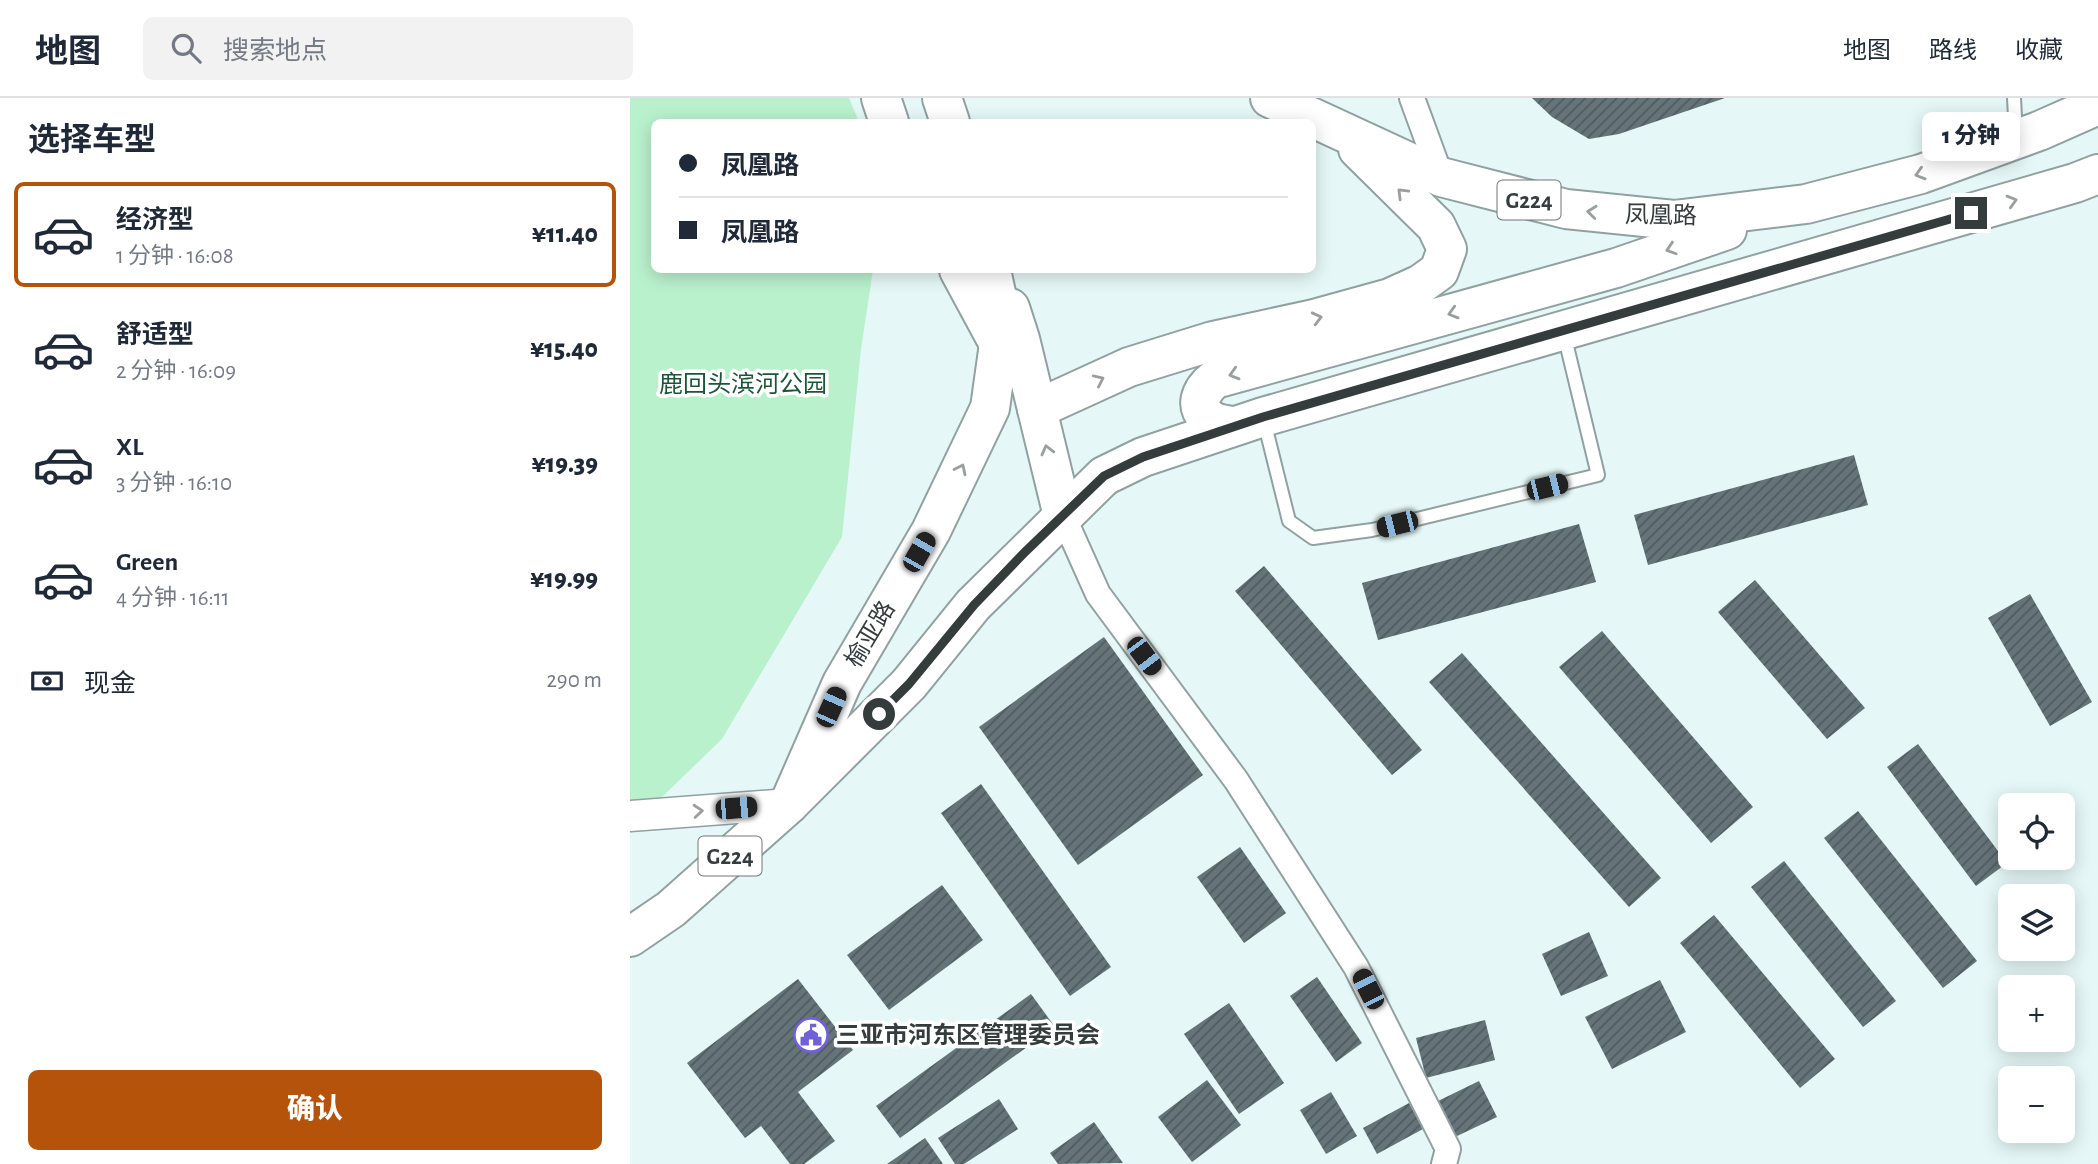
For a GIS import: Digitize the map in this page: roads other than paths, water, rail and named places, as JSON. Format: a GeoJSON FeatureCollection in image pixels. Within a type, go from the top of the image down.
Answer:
{"type":"FeatureCollection","features":[{"type":"Feature","properties":{"kind":"main road"},"geometry":{"type":"LineString","coordinates":[[881,98],[888,119]]}},
{"type":"Feature","properties":{"kind":"main road"},"geometry":{"type":"LineString","coordinates":[[942,98],[949,119]]}},
{"type":"Feature","properties":{"kind":"main road","name":"凤凰路"},"geometry":{"type":"LineString","coordinates":[[1270,98],[1314,119]]}},
{"type":"Feature","properties":{"kind":"main road","name":"凤凰路"},"geometry":{"type":"LineString","coordinates":[[1316,120],[1441,177],[1566,209],[1674,220],[1806,204],[1921,174],[2098,105]]}},
{"type":"Feature","properties":{"kind":"main road"},"geometry":{"type":"LineString","coordinates":[[1037,409],[1141,363],[1213,341],[1314,319],[1390,298],[1421,284],[1439,271],[1447,249],[1436,226],[1341,132]]}},
{"type":"Feature","properties":{"kind":"main road","name":"G224"},"geometry":{"type":"LineString","coordinates":[[789,804],[909,684],[974,605],[1063,516],[1104,476],[1143,457],[1248,422],[2075,183],[2098,174]]}},
{"type":"Feature","properties":{"kind":"main road"},"geometry":{"type":"LineString","coordinates":[[1248,422],[1212,421],[1201,411],[1200,401],[1204,388],[1215,379],[1616,268],[1806,204]]}},
{"type":"Feature","properties":{"kind":"main road"},"geometry":{"type":"LineString","coordinates":[[961,273],[999,344]]}},
{"type":"Feature","properties":{"kind":"main road","name":"榆亚路"},"geometry":{"type":"LineString","coordinates":[[630,937],[671,909],[789,804],[842,683],[931,531],[990,408],[999,344],[994,273]]}},
{"type":"Feature","properties":{"kind":"main road"},"geometry":{"type":"LineString","coordinates":[[995,273],[1020,339],[1063,516]]}},
{"type":"Feature","properties":{"kind":"street"},"geometry":{"type":"LineString","coordinates":[[1412,98],[1441,177]]}},
{"type":"Feature","properties":{"kind":"street"},"geometry":{"type":"LineString","coordinates":[[1063,516],[1098,594],[1236,780],[1356,967],[1448,1149],[1444,1164]]}},
{"type":"Feature","properties":{"kind":"street"},"geometry":{"type":"LineString","coordinates":[[630,816],[789,804]]}},
{"type":"Feature","properties":{"kind":"lane"},"geometry":{"type":"LineString","coordinates":[[2014,98],[2016,139]]}},
{"type":"Feature","properties":{"kind":"lane"},"geometry":{"type":"LineString","coordinates":[[1248,422],[1289,521],[1313,538],[1372,530],[1598,475],[1563,330]]}},
{"type":"Feature","properties":{"kind":"place","name":"三亚市河东区管理委员会"},"geometry":{"type":"Point","coordinates":[811,1035]}},
{"type":"Feature","properties":{"kind":"park label","name":"鹿回头滨河公园"},"geometry":{"type":"Point","coordinates":[743,384]}}]}
